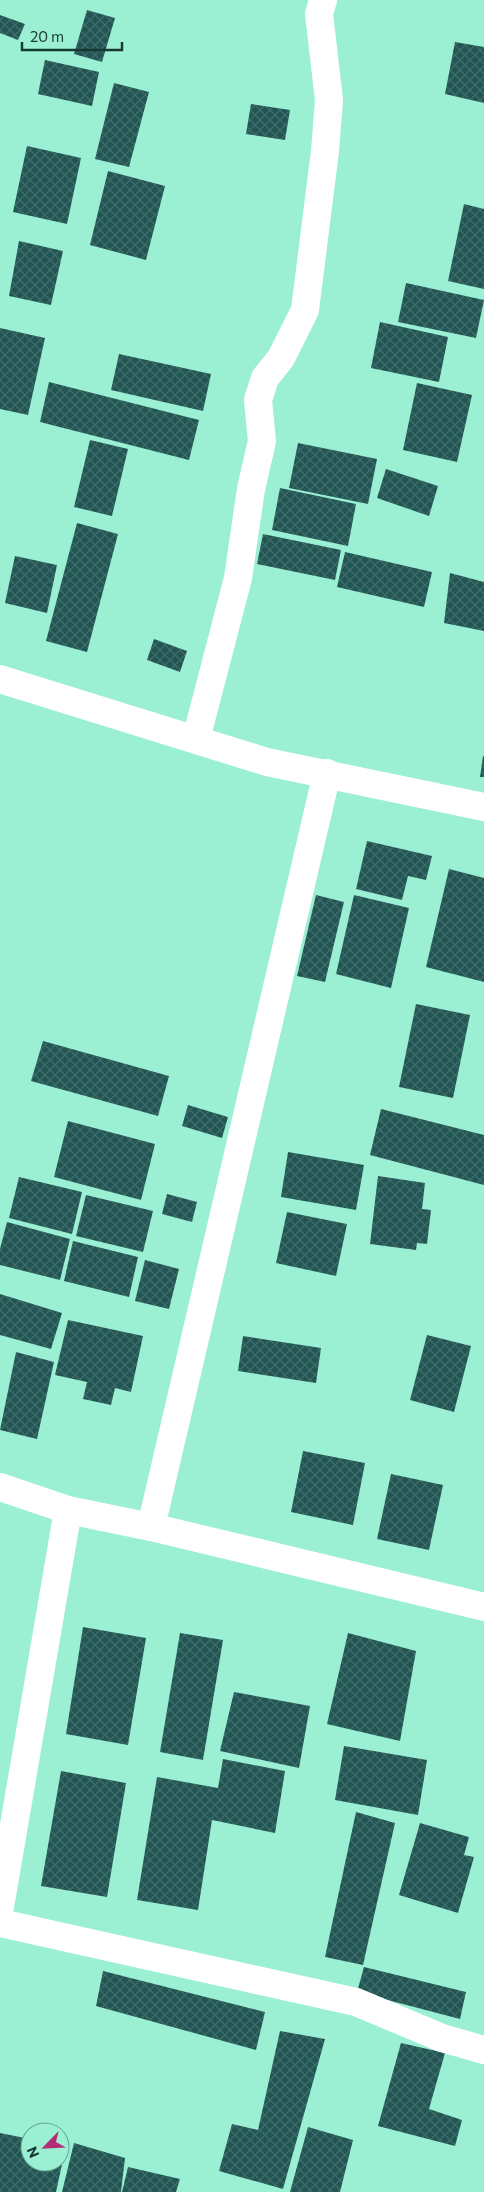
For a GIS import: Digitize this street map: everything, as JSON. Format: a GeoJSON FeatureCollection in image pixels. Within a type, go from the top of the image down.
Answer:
{"type":"FeatureCollection","features":[{"type":"Feature","properties":{"kind":"street"},"geometry":{"type":"LineString","coordinates":[[196,739],[238,578],[251,489],[262,441],[258,400],[265,378],[282,358],[305,310],[325,151],[329,100],[319,14],[322,0]]}},
{"type":"Feature","properties":{"kind":"street"},"geometry":{"type":"LineString","coordinates":[[0,679],[266,762],[327,773],[484,807]]}},
{"type":"Feature","properties":{"kind":"street"},"geometry":{"type":"LineString","coordinates":[[151,1527],[327,773]]}},
{"type":"Feature","properties":{"kind":"street"},"geometry":{"type":"LineString","coordinates":[[0,1487],[68,1510],[151,1527],[484,1607]]}},
{"type":"Feature","properties":{"kind":"street"},"geometry":{"type":"LineString","coordinates":[[0,1907],[68,1510]]}},
{"type":"Feature","properties":{"kind":"street"},"geometry":{"type":"LineString","coordinates":[[0,1923],[356,2002],[442,2038],[484,2050]]}},
{"type":"Feature","properties":{"kind":"building"},"geometry":{"type":"Polygon","coordinates":[[[87,10],[115,18],[102,62],[74,54],[87,10]]]}},
{"type":"Feature","properties":{"kind":"building"},"geometry":{"type":"Polygon","coordinates":[[[0,15],[25,24],[18,40],[0,33],[0,15]]]}},
{"type":"Feature","properties":{"kind":"building"},"geometry":{"type":"Polygon","coordinates":[[[455,42],[484,47],[484,103],[445,94],[455,42]]]}},
{"type":"Feature","properties":{"kind":"building"},"geometry":{"type":"Polygon","coordinates":[[[45,60],[99,72],[92,106],[38,94],[45,60]]]}},
{"type":"Feature","properties":{"kind":"building"},"geometry":{"type":"Polygon","coordinates":[[[114,83],[149,92],[129,167],[95,159],[114,83]]]}},
{"type":"Feature","properties":{"kind":"building"},"geometry":{"type":"Polygon","coordinates":[[[251,104],[290,110],[285,140],[246,134],[251,104]]]}},
{"type":"Feature","properties":{"kind":"building"},"geometry":{"type":"Polygon","coordinates":[[[27,146],[81,158],[67,224],[13,212],[27,146]]]}},
{"type":"Feature","properties":{"kind":"building"},"geometry":{"type":"Polygon","coordinates":[[[108,171],[165,186],[146,260],[90,245],[108,171]]]}},
{"type":"Feature","properties":{"kind":"building"},"geometry":{"type":"Polygon","coordinates":[[[464,204],[484,209],[484,289],[448,281],[464,204]]]}},
{"type":"Feature","properties":{"kind":"building"},"geometry":{"type":"Polygon","coordinates":[[[19,241],[63,251],[51,305],[9,296],[19,241]]]}},
{"type":"Feature","properties":{"kind":"building"},"geometry":{"type":"Polygon","coordinates":[[[406,283],[484,300],[476,338],[398,322],[406,283]]]}},
{"type":"Feature","properties":{"kind":"building"},"geometry":{"type":"Polygon","coordinates":[[[380,322],[448,337],[439,382],[371,368],[380,322]]]}},
{"type":"Feature","properties":{"kind":"building"},"geometry":{"type":"Polygon","coordinates":[[[0,328],[45,338],[28,415],[0,409],[0,328]]]}},
{"type":"Feature","properties":{"kind":"building"},"geometry":{"type":"Polygon","coordinates":[[[119,354],[211,374],[203,411],[111,390],[119,354]]]}},
{"type":"Feature","properties":{"kind":"building"},"geometry":{"type":"Polygon","coordinates":[[[49,382],[199,420],[189,460],[40,422],[49,382]]]}},
{"type":"Feature","properties":{"kind":"building"},"geometry":{"type":"Polygon","coordinates":[[[417,383],[472,395],[457,462],[403,450],[417,383]]]}},
{"type":"Feature","properties":{"kind":"building"},"geometry":{"type":"Polygon","coordinates":[[[90,440],[128,449],[112,516],[74,507],[90,440]]]}},
{"type":"Feature","properties":{"kind":"building"},"geometry":{"type":"Polygon","coordinates":[[[298,443],[377,459],[368,504],[289,488],[298,443]]]}},
{"type":"Feature","properties":{"kind":"building"},"geometry":{"type":"Polygon","coordinates":[[[386,469],[438,486],[429,516],[377,498],[386,469]]]}},
{"type":"Feature","properties":{"kind":"building"},"geometry":{"type":"Polygon","coordinates":[[[280,488],[356,504],[348,546],[272,530],[280,488]]]}},
{"type":"Feature","properties":{"kind":"building"},"geometry":{"type":"Polygon","coordinates":[[[77,523],[118,534],[87,652],[46,641],[77,523]]]}},
{"type":"Feature","properties":{"kind":"building"},"geometry":{"type":"Polygon","coordinates":[[[263,534],[341,550],[335,580],[257,564],[263,534]]]}},
{"type":"Feature","properties":{"kind":"building"},"geometry":{"type":"Polygon","coordinates":[[[345,552],[432,572],[424,607],[337,587],[345,552]]]}},
{"type":"Feature","properties":{"kind":"building"},"geometry":{"type":"Polygon","coordinates":[[[15,556],[57,565],[47,613],[5,603],[15,556]]]}},
{"type":"Feature","properties":{"kind":"building"},"geometry":{"type":"Polygon","coordinates":[[[450,573],[484,582],[484,631],[444,623],[450,573]]]}},
{"type":"Feature","properties":{"kind":"building"},"geometry":{"type":"Polygon","coordinates":[[[154,639],[187,651],[180,672],[147,660],[154,639]]]}},
{"type":"Feature","properties":{"kind":"building"},"geometry":{"type":"Polygon","coordinates":[[[483,756],[484,777],[480,777],[483,756]]]}},
{"type":"Feature","properties":{"kind":"building"},"geometry":{"type":"Polygon","coordinates":[[[367,841],[432,856],[426,880],[408,876],[402,900],[356,889],[367,841]]]}},
{"type":"Feature","properties":{"kind":"building"},"geometry":{"type":"Polygon","coordinates":[[[449,869],[484,878],[484,982],[426,967],[449,869]]]}},
{"type":"Feature","properties":{"kind":"building"},"geometry":{"type":"Polygon","coordinates":[[[316,895],[344,902],[325,982],[297,976],[316,895]]]}},
{"type":"Feature","properties":{"kind":"building"},"geometry":{"type":"Polygon","coordinates":[[[354,895],[409,908],[391,988],[336,974],[354,895]]]}},
{"type":"Feature","properties":{"kind":"building"},"geometry":{"type":"Polygon","coordinates":[[[416,1004],[470,1015],[453,1098],[399,1087],[416,1004]]]}},
{"type":"Feature","properties":{"kind":"building"},"geometry":{"type":"Polygon","coordinates":[[[43,1041],[169,1076],[158,1116],[31,1081],[43,1041]]]}},
{"type":"Feature","properties":{"kind":"building"},"geometry":{"type":"Polygon","coordinates":[[[188,1105],[228,1117],[222,1138],[182,1126],[188,1105]]]}},
{"type":"Feature","properties":{"kind":"building"},"geometry":{"type":"Polygon","coordinates":[[[381,1109],[484,1135],[484,1185],[370,1155],[381,1109]]]}},
{"type":"Feature","properties":{"kind":"building"},"geometry":{"type":"Polygon","coordinates":[[[68,1121],[155,1144],[141,1200],[54,1177],[68,1121]]]}},
{"type":"Feature","properties":{"kind":"building"},"geometry":{"type":"Polygon","coordinates":[[[288,1152],[364,1165],[356,1210],[281,1197],[288,1152]]]}},
{"type":"Feature","properties":{"kind":"building"},"geometry":{"type":"Polygon","coordinates":[[[378,1176],[425,1183],[422,1209],[431,1210],[427,1244],[417,1243],[416,1250],[370,1244],[378,1176]]]}},
{"type":"Feature","properties":{"kind":"building"},"geometry":{"type":"Polygon","coordinates":[[[19,1177],[82,1192],[72,1234],[9,1218],[19,1177]]]}},
{"type":"Feature","properties":{"kind":"building"},"geometry":{"type":"Polygon","coordinates":[[[167,1194],[197,1202],[192,1222],[162,1214],[167,1194]]]}},
{"type":"Feature","properties":{"kind":"building"},"geometry":{"type":"Polygon","coordinates":[[[86,1195],[153,1211],[143,1252],[76,1236],[86,1195]]]}},
{"type":"Feature","properties":{"kind":"building"},"geometry":{"type":"Polygon","coordinates":[[[287,1212],[347,1224],[336,1276],[276,1263],[287,1212]]]}},
{"type":"Feature","properties":{"kind":"building"},"geometry":{"type":"Polygon","coordinates":[[[7,1222],[70,1239],[60,1280],[0,1265],[0,1249],[7,1222]]]}},
{"type":"Feature","properties":{"kind":"building"},"geometry":{"type":"Polygon","coordinates":[[[73,1241],[138,1257],[129,1297],[64,1281],[73,1241]]]}},
{"type":"Feature","properties":{"kind":"building"},"geometry":{"type":"Polygon","coordinates":[[[145,1260],[179,1269],[169,1309],[135,1301],[145,1260]]]}},
{"type":"Feature","properties":{"kind":"building"},"geometry":{"type":"Polygon","coordinates":[[[0,1294],[62,1313],[51,1349],[0,1335],[0,1294]]]}},
{"type":"Feature","properties":{"kind":"building"},"geometry":{"type":"Polygon","coordinates":[[[68,1320],[143,1336],[131,1392],[115,1388],[111,1405],[83,1399],[87,1382],[55,1375],[68,1320]]]}},
{"type":"Feature","properties":{"kind":"building"},"geometry":{"type":"Polygon","coordinates":[[[427,1335],[471,1346],[454,1412],[410,1400],[427,1335]]]}},
{"type":"Feature","properties":{"kind":"building"},"geometry":{"type":"Polygon","coordinates":[[[243,1336],[321,1348],[316,1383],[238,1371],[243,1336]]]}},
{"type":"Feature","properties":{"kind":"building"},"geometry":{"type":"Polygon","coordinates":[[[16,1352],[54,1362],[37,1439],[0,1430],[16,1352]]]}},
{"type":"Feature","properties":{"kind":"building"},"geometry":{"type":"Polygon","coordinates":[[[303,1451],[365,1463],[353,1525],[291,1512],[303,1451]]]}},
{"type":"Feature","properties":{"kind":"building"},"geometry":{"type":"Polygon","coordinates":[[[391,1474],[443,1485],[429,1550],[377,1539],[391,1474]]]}},
{"type":"Feature","properties":{"kind":"building"},"geometry":{"type":"Polygon","coordinates":[[[83,1627],[146,1638],[128,1745],[66,1734],[83,1627]]]}},
{"type":"Feature","properties":{"kind":"building"},"geometry":{"type":"Polygon","coordinates":[[[180,1633],[223,1640],[203,1760],[160,1752],[180,1633]]]}},
{"type":"Feature","properties":{"kind":"building"},"geometry":{"type":"Polygon","coordinates":[[[348,1633],[416,1651],[400,1741],[327,1724],[348,1633]]]}},
{"type":"Feature","properties":{"kind":"building"},"geometry":{"type":"Polygon","coordinates":[[[234,1692],[310,1706],[299,1768],[220,1751],[234,1692]]]}},
{"type":"Feature","properties":{"kind":"building"},"geometry":{"type":"Polygon","coordinates":[[[344,1746],[427,1760],[418,1815],[335,1800],[344,1746]]]}},
{"type":"Feature","properties":{"kind":"building"},"geometry":{"type":"Polygon","coordinates":[[[223,1759],[285,1771],[275,1833],[212,1820],[198,1910],[137,1900],[157,1777],[218,1788],[223,1759]]]}},
{"type":"Feature","properties":{"kind":"building"},"geometry":{"type":"Polygon","coordinates":[[[61,1771],[126,1783],[107,1897],[41,1886],[61,1771]]]}},
{"type":"Feature","properties":{"kind":"building"},"geometry":{"type":"Polygon","coordinates":[[[356,1812],[395,1823],[363,1965],[325,1957],[356,1812]]]}},
{"type":"Feature","properties":{"kind":"building"},"geometry":{"type":"Polygon","coordinates":[[[420,1823],[469,1837],[464,1855],[474,1857],[458,1913],[399,1895],[420,1823]]]}},
{"type":"Feature","properties":{"kind":"building"},"geometry":{"type":"Polygon","coordinates":[[[364,1967],[466,1992],[460,2019],[357,1992],[364,1967]]]}},
{"type":"Feature","properties":{"kind":"building"},"geometry":{"type":"Polygon","coordinates":[[[103,1971],[265,2012],[256,2050],[96,2006],[103,1971]]]}},
{"type":"Feature","properties":{"kind":"building"},"geometry":{"type":"Polygon","coordinates":[[[280,2031],[325,2039],[283,2189],[219,2171],[232,2124],[258,2130],[280,2031]]]}},
{"type":"Feature","properties":{"kind":"building"},"geometry":{"type":"Polygon","coordinates":[[[401,2043],[445,2053],[429,2109],[462,2120],[455,2146],[378,2126],[401,2043]]]}},
{"type":"Feature","properties":{"kind":"building"},"geometry":{"type":"Polygon","coordinates":[[[308,2127],[353,2140],[340,2192],[290,2192],[308,2127]]]}},
{"type":"Feature","properties":{"kind":"building"},"geometry":{"type":"Polygon","coordinates":[[[0,2133],[20,2137],[20,2172],[60,2172],[56,2192],[0,2192],[0,2133]]]}},
{"type":"Feature","properties":{"kind":"building"},"geometry":{"type":"Polygon","coordinates":[[[74,2143],[125,2158],[121,2192],[62,2192],[67,2172],[70,2172],[70,2159],[74,2143]]]}},
{"type":"Feature","properties":{"kind":"building"},"geometry":{"type":"Polygon","coordinates":[[[128,2167],[180,2179],[176,2192],[122,2192],[128,2167]]]}}]}
